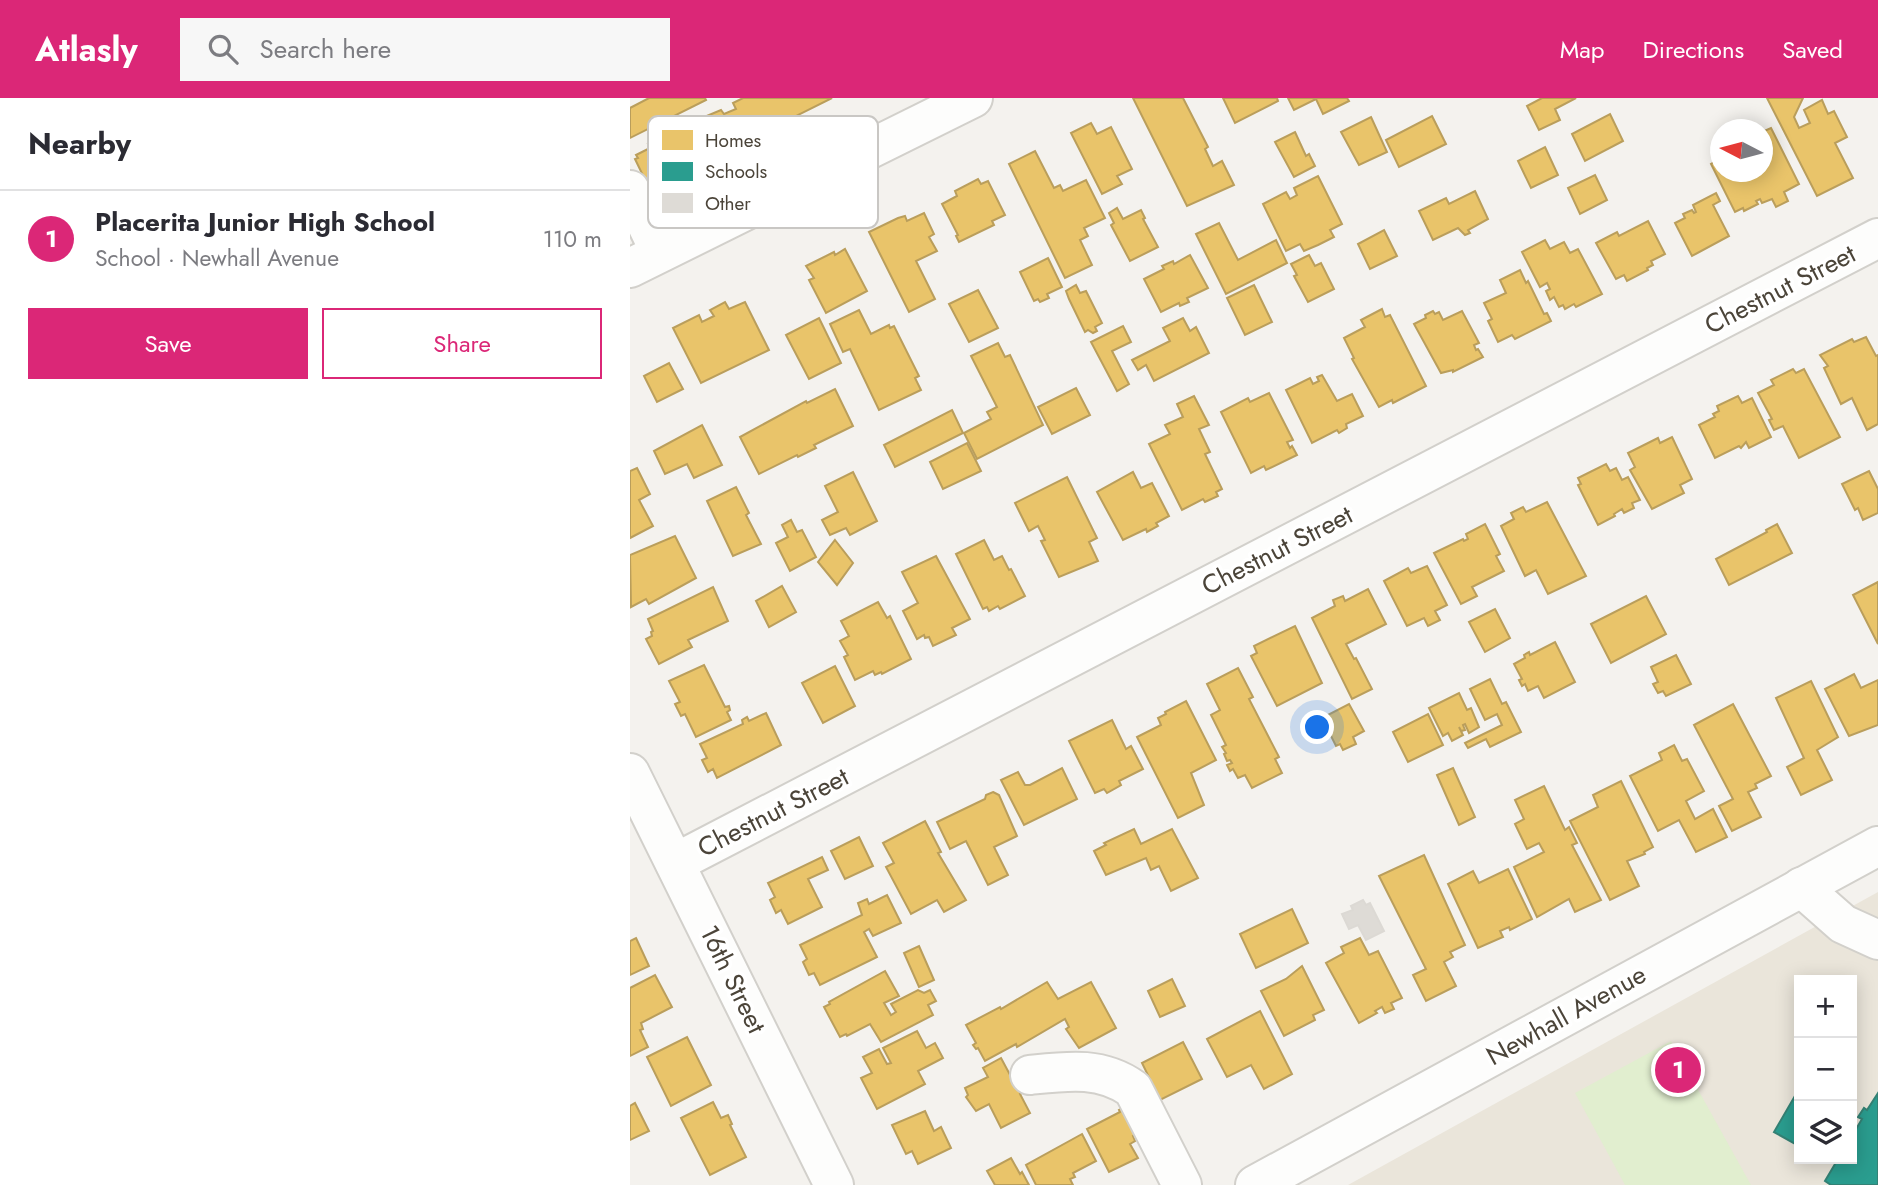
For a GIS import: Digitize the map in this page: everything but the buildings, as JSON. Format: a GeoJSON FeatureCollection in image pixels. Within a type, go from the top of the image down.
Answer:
{"type":"FeatureCollection","features":[{"type":"Feature","properties":{"kind":"street"},"geometry":{"type":"LineString","coordinates":[[878,145],[973,98]]}},
{"type":"Feature","properties":{"kind":"street"},"geometry":{"type":"LineString","coordinates":[[630,190],[645,260],[710,228]]}},
{"type":"Feature","properties":{"kind":"street","name":"Chestnut Street"},"geometry":{"type":"LineString","coordinates":[[675,863],[1878,238]]}},
{"type":"Feature","properties":{"kind":"street","name":"16th Street"},"geometry":{"type":"LineString","coordinates":[[630,773],[834,1185]]}},
{"type":"Feature","properties":{"kind":"street","name":"Newhall Avenue"},"geometry":{"type":"LineString","coordinates":[[1255,1185],[1878,846]]}},
{"type":"Feature","properties":{"kind":"street"},"geometry":{"type":"LineString","coordinates":[[1801,887],[1843,924],[1878,940]]}},
{"type":"Feature","properties":{"kind":"street"},"geometry":{"type":"LineString","coordinates":[[1030,1075],[1077,1070],[1121,1081],[1133,1089],[1182,1185]]}},
{"type":"Feature","properties":{"kind":"shaded area"},"geometry":{"type":"Polygon","coordinates":[[[1878,892],[1878,1185],[1348,1185],[1878,892]]]}},
{"type":"Feature","properties":{"kind":"green space"},"geometry":{"type":"Polygon","coordinates":[[[1671,1041],[1751,1185],[1625,1185],[1575,1093],[1671,1041]]]}},
{"type":"Feature","properties":{"kind":"place","name":"Placerita Junior High School"},"geometry":{"type":"Point","coordinates":[1678,1070]}}]}
